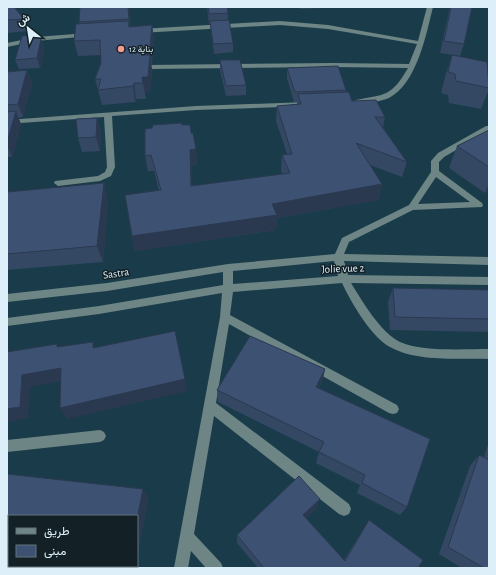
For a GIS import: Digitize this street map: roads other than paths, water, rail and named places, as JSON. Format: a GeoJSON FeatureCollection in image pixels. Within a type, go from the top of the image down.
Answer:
{"type":"FeatureCollection","features":[{"type":"Feature","properties":{"kind":"street"},"geometry":{"type":"LineString","coordinates":[[352,103],[388,96],[398,87],[412,66],[430,7]]}},
{"type":"Feature","properties":{"kind":"street"},"geometry":{"type":"LineString","coordinates":[[134,32],[280,23],[328,27],[420,43]]}},
{"type":"Feature","properties":{"kind":"street"},"geometry":{"type":"LineString","coordinates":[[7,45],[36,39],[95,34]]}},
{"type":"Feature","properties":{"kind":"street"},"geometry":{"type":"LineString","coordinates":[[148,67],[333,65],[412,66]]}},
{"type":"Feature","properties":{"kind":"street"},"geometry":{"type":"LineString","coordinates":[[7,122],[196,108],[315,104]]}},
{"type":"Feature","properties":{"kind":"street"},"geometry":{"type":"LineString","coordinates":[[58,183],[100,178],[108,174],[111,167],[108,115]]}},
{"type":"Feature","properties":{"kind":"street"},"geometry":{"type":"LineString","coordinates":[[412,208],[435,172],[435,160],[441,155],[489,128]]}},
{"type":"Feature","properties":{"kind":"street"},"geometry":{"type":"LineString","coordinates":[[435,172],[480,205]]}},
{"type":"Feature","properties":{"kind":"street"},"geometry":{"type":"LineString","coordinates":[[489,204],[412,208],[345,240],[338,258],[345,279],[360,304],[381,333],[395,345],[412,350],[489,354]]}},
{"type":"Feature","properties":{"kind":"street","name":"Jolie vue 2"},"geometry":{"type":"LineString","coordinates":[[228,268],[338,258],[489,261]]}},
{"type":"Feature","properties":{"kind":"street"},"geometry":{"type":"LineString","coordinates":[[182,568],[225,316],[228,288],[228,268]]}},
{"type":"Feature","properties":{"kind":"street","name":"Sastra"},"geometry":{"type":"LineString","coordinates":[[7,298],[107,287],[228,268]]}},
{"type":"Feature","properties":{"kind":"street","name":"Jolie vue 2"},"geometry":{"type":"LineString","coordinates":[[7,322],[99,310],[228,288],[345,279],[489,281]]}},
{"type":"Feature","properties":{"kind":"street"},"geometry":{"type":"LineString","coordinates":[[225,316],[393,409]]}},
{"type":"Feature","properties":{"kind":"street"},"geometry":{"type":"LineString","coordinates":[[209,405],[344,509]]}},
{"type":"Feature","properties":{"kind":"street"},"geometry":{"type":"LineString","coordinates":[[7,446],[100,436]]}},
{"type":"Feature","properties":{"kind":"street"},"geometry":{"type":"LineString","coordinates":[[187,536],[216,568]]}},
{"type":"Feature","properties":{"kind":"place","name":"بناية 12"},"geometry":{"type":"Point","coordinates":[121,49]}}]}
